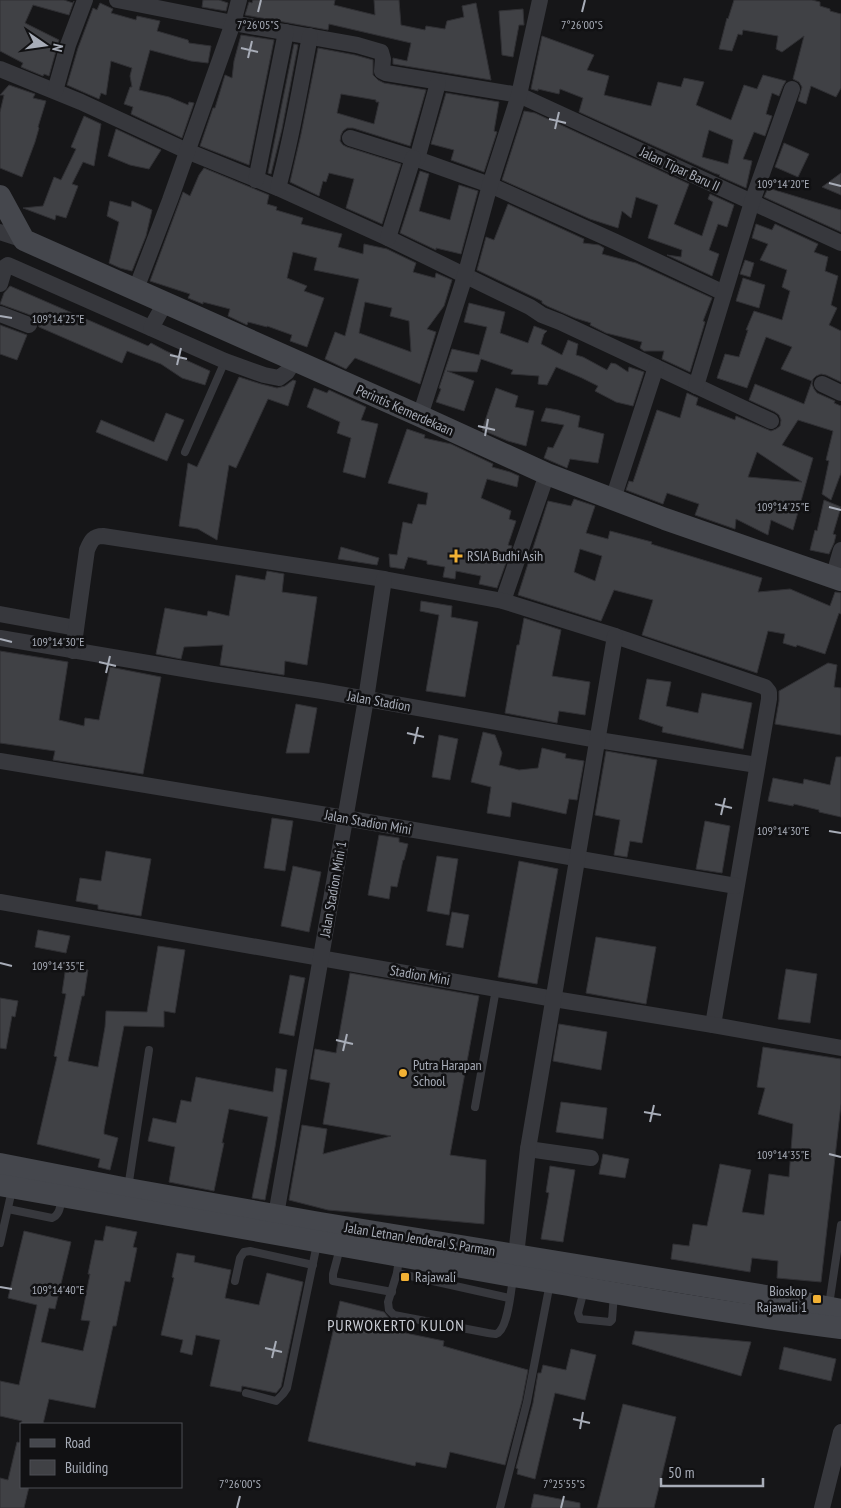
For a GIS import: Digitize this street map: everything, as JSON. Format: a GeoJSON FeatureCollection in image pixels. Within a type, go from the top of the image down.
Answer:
{"type":"FeatureCollection","features":[{"type":"Feature","properties":{"kind":"street"},"geometry":{"type":"LineString","coordinates":[[55,91],[68,45],[86,0]]}},
{"type":"Feature","properties":{"kind":"street"},"geometry":{"type":"LineString","coordinates":[[116,0],[310,36],[290,143],[278,188]]}},
{"type":"Feature","properties":{"kind":"street"},"geometry":{"type":"LineString","coordinates":[[136,289],[233,23],[239,0]]}},
{"type":"Feature","properties":{"kind":"street"},"geometry":{"type":"LineString","coordinates":[[420,416],[465,276],[490,185],[519,95],[540,0]]}},
{"type":"Feature","properties":{"kind":"street"},"geometry":{"type":"LineString","coordinates":[[256,180],[286,32]]}},
{"type":"Feature","properties":{"kind":"street","name":"Jalan Tipar Baru II"},"geometry":{"type":"LineString","coordinates":[[310,36],[357,44],[377,50],[383,54],[383,72],[438,83],[519,95],[841,243]]}},
{"type":"Feature","properties":{"kind":"street"},"geometry":{"type":"LineString","coordinates":[[0,69],[55,91],[187,151],[278,188],[388,238],[530,308],[542,316],[560,322],[771,421]]}},
{"type":"Feature","properties":{"kind":"street"},"geometry":{"type":"LineString","coordinates":[[388,238],[438,83]]}},
{"type":"Feature","properties":{"kind":"street"},"geometry":{"type":"LineString","coordinates":[[696,386],[752,202],[792,88]]}},
{"type":"Feature","properties":{"kind":"street"},"geometry":{"type":"LineString","coordinates":[[350,138],[415,158],[490,185],[724,293]]}},
{"type":"Feature","properties":{"kind":"street"},"geometry":{"type":"LineString","coordinates":[[0,196],[24,240]]}},
{"type":"Feature","properties":{"kind":"street"},"geometry":{"type":"LineString","coordinates":[[0,232],[24,240]]}},
{"type":"Feature","properties":{"kind":"street","name":"Perintis Kemerdekaan"},"geometry":{"type":"LineString","coordinates":[[24,240],[547,474],[665,519],[837,579]]}},
{"type":"Feature","properties":{"kind":"street"},"geometry":{"type":"LineString","coordinates":[[0,284],[3,271],[8,265],[225,361],[264,375],[279,378],[287,372],[294,361]]}},
{"type":"Feature","properties":{"kind":"street"},"geometry":{"type":"LineString","coordinates":[[151,328],[166,303]]}},
{"type":"Feature","properties":{"kind":"street"},"geometry":{"type":"LineString","coordinates":[[0,314],[29,325]]}},
{"type":"Feature","properties":{"kind":"street"},"geometry":{"type":"LineString","coordinates":[[613,499],[656,367]]}},
{"type":"Feature","properties":{"kind":"street"},"geometry":{"type":"LineString","coordinates":[[822,384],[841,393]]}},
{"type":"Feature","properties":{"kind":"street"},"geometry":{"type":"LineString","coordinates":[[503,601],[547,474]]}},
{"type":"Feature","properties":{"kind":"street"},"geometry":{"type":"LineString","coordinates":[[72,651],[87,550],[92,538],[103,536],[384,579],[503,601],[615,636],[765,687],[769,692],[769,699],[713,1025]]}},
{"type":"Feature","properties":{"kind":"street"},"geometry":{"type":"LineString","coordinates":[[837,579],[841,550]]}},
{"type":"Feature","properties":{"kind":"street","name":"Jalan Stadion Mini 1"},"geometry":{"type":"LineString","coordinates":[[276,1233],[366,699],[384,579]]}},
{"type":"Feature","properties":{"kind":"street"},"geometry":{"type":"LineString","coordinates":[[0,614],[76,628]]}},
{"type":"Feature","properties":{"kind":"street"},"geometry":{"type":"LineString","coordinates":[[513,1277],[528,1150],[615,636]]}},
{"type":"Feature","properties":{"kind":"street","name":"Jalan Stadion"},"geometry":{"type":"LineString","coordinates":[[0,638],[598,740],[757,765]]}},
{"type":"Feature","properties":{"kind":"street","name":"Jalan Stadion Mini"},"geometry":{"type":"LineString","coordinates":[[0,761],[345,818],[736,886]]}},
{"type":"Feature","properties":{"kind":"street","name":"Stadion Mini"},"geometry":{"type":"LineString","coordinates":[[0,902],[841,1048]]}},
{"type":"Feature","properties":{"kind":"street"},"geometry":{"type":"LineString","coordinates":[[528,1150],[591,1158]]}},
{"type":"Feature","properties":{"kind":"street","name":"Jalan Letnan Jenderal S. Parman"},"geometry":{"type":"LineString","coordinates":[[0,1164],[126,1198],[276,1233],[319,1232],[513,1277],[550,1281],[584,1288],[614,1292],[702,1296],[841,1328]]}},
{"type":"Feature","properties":{"kind":"street","name":"Jalan Letnan Jenderal S. Parman"},"geometry":{"type":"LineString","coordinates":[[7,1194],[126,1198]]}},
{"type":"Feature","properties":{"kind":"street","name":"Jalan Letnan Jenderal S. Parman"},"geometry":{"type":"LineString","coordinates":[[319,1232],[341,1246],[398,1265],[457,1265]]}},
{"type":"Feature","properties":{"kind":"street","name":"Jalan Letnan Jenderal S. Parman"},"geometry":{"type":"LineString","coordinates":[[513,1277],[835,1308]]}},
{"type":"Feature","properties":{"kind":"street"},"geometry":{"type":"LineString","coordinates":[[822,1508],[841,1432]]}},
{"type":"Feature","properties":{"kind":"lane"},"geometry":{"type":"LineString","coordinates":[[185,452],[225,361]]}},
{"type":"Feature","properties":{"kind":"lane"},"geometry":{"type":"LineString","coordinates":[[476,1107],[496,989]]}},
{"type":"Feature","properties":{"kind":"lane"},"geometry":{"type":"LineString","coordinates":[[126,1198],[149,1050]]}},
{"type":"Feature","properties":{"kind":"lane"},"geometry":{"type":"LineString","coordinates":[[0,1243],[7,1194]]}},
{"type":"Feature","properties":{"kind":"lane"},"geometry":{"type":"LineString","coordinates":[[835,1308],[841,1225]]}},
{"type":"Feature","properties":{"kind":"lane"},"geometry":{"type":"LineString","coordinates":[[246,1393],[276,1401],[287,1388],[319,1232]]}},
{"type":"Feature","properties":{"kind":"lane"},"geometry":{"type":"LineString","coordinates":[[235,1281],[240,1258],[244,1252],[250,1251],[276,1233],[313,1265]]}},
{"type":"Feature","properties":{"kind":"lane"},"geometry":{"type":"LineString","coordinates":[[341,1246],[333,1274],[333,1281],[392,1292]]}},
{"type":"Feature","properties":{"kind":"lane"},"geometry":{"type":"LineString","coordinates":[[398,1265],[388,1306],[394,1315],[496,1334],[505,1323],[513,1277],[457,1265]]}},
{"type":"Feature","properties":{"kind":"lane"},"geometry":{"type":"LineString","coordinates":[[500,1508],[527,1402],[550,1281]]}},
{"type":"Feature","properties":{"kind":"lane"},"geometry":{"type":"LineString","coordinates":[[584,1288],[578,1313],[580,1319],[610,1322],[612,1320],[614,1292]]}},
{"type":"Feature","properties":{"kind":"building"},"geometry":{"type":"Polygon","coordinates":[[[0,0],[64,0],[73,3],[74,1],[69,15],[33,5],[25,23],[59,40],[49,76],[44,74],[43,76],[21,67],[23,63],[0,51],[0,0]]]}},
{"type":"Feature","properties":{"kind":"building"},"geometry":{"type":"Polygon","coordinates":[[[203,0],[219,0],[228,3],[226,11],[202,7],[203,0]]]}},
{"type":"Feature","properties":{"kind":"building"},"geometry":{"type":"Polygon","coordinates":[[[253,0],[335,0],[334,5],[375,15],[374,0],[399,0],[401,25],[425,30],[426,26],[445,29],[447,21],[464,17],[462,6],[476,3],[491,80],[393,64],[393,58],[407,61],[411,43],[329,24],[328,30],[245,15],[249,2],[252,3],[253,0]]]}},
{"type":"Feature","properties":{"kind":"building"},"geometry":{"type":"Polygon","coordinates":[[[734,0],[812,0],[820,2],[820,6],[830,9],[830,11],[841,14],[841,88],[836,97],[811,86],[806,104],[798,101],[802,87],[799,82],[793,79],[804,36],[782,52],[776,49],[778,36],[743,30],[742,35],[738,34],[732,51],[719,49],[734,0]]]}},
{"type":"Feature","properties":{"kind":"building"},"geometry":{"type":"Polygon","coordinates":[[[100,3],[113,9],[111,13],[136,20],[137,16],[160,21],[157,31],[188,40],[189,43],[211,46],[208,63],[191,61],[150,50],[139,90],[169,97],[188,105],[189,102],[194,103],[182,138],[131,114],[133,107],[124,104],[130,87],[132,87],[130,76],[132,68],[111,61],[106,95],[101,93],[99,99],[67,85],[93,8],[97,10],[100,3]]]}},
{"type":"Feature","properties":{"kind":"building"},"geometry":{"type":"Polygon","coordinates":[[[523,9],[524,25],[519,25],[513,57],[502,55],[499,11],[523,9]]]}},
{"type":"Feature","properties":{"kind":"building"},"geometry":{"type":"Polygon","coordinates":[[[241,35],[274,40],[249,165],[200,146],[213,108],[215,108],[225,75],[232,78],[234,61],[241,35]]]}},
{"type":"Feature","properties":{"kind":"building"},"geometry":{"type":"Polygon","coordinates":[[[542,36],[594,55],[587,70],[609,76],[604,95],[651,106],[658,82],[681,87],[684,78],[704,82],[696,105],[731,120],[744,85],[757,89],[763,75],[786,81],[779,96],[772,93],[766,114],[772,116],[765,136],[754,132],[743,159],[752,161],[746,188],[579,112],[583,98],[560,89],[559,94],[531,89],[542,36]],[[709,130],[702,157],[728,164],[733,140],[709,130]]]}},
{"type":"Feature","properties":{"kind":"building"},"geometry":{"type":"Polygon","coordinates":[[[294,44],[298,45],[282,129],[271,174],[268,173],[294,44]]]}},
{"type":"Feature","properties":{"kind":"building"},"geometry":{"type":"Polygon","coordinates":[[[318,48],[373,60],[373,75],[378,80],[384,83],[426,90],[410,146],[353,128],[347,128],[341,135],[340,141],[347,147],[401,164],[382,224],[346,208],[354,179],[329,173],[326,182],[323,181],[319,196],[290,182],[318,48]],[[341,94],[337,113],[374,124],[379,102],[376,102],[376,100],[341,94]]]}},
{"type":"Feature","properties":{"kind":"building"},"geometry":{"type":"Polygon","coordinates":[[[9,85],[35,94],[33,98],[46,101],[35,142],[22,177],[0,168],[0,112],[4,95],[0,95],[9,85]]]}},
{"type":"Feature","properties":{"kind":"building"},"geometry":{"type":"Polygon","coordinates":[[[446,93],[499,102],[494,131],[497,132],[484,172],[451,160],[454,150],[431,144],[446,93]]]}},
{"type":"Feature","properties":{"kind":"building"},"geometry":{"type":"Polygon","coordinates":[[[524,111],[535,113],[689,184],[674,224],[702,236],[713,202],[708,199],[710,194],[734,205],[727,227],[718,224],[709,250],[719,254],[712,276],[667,255],[681,257],[682,250],[648,238],[658,205],[636,197],[631,218],[622,211],[618,228],[590,219],[502,180],[524,111]]]}},
{"type":"Feature","properties":{"kind":"building"},"geometry":{"type":"Polygon","coordinates":[[[84,116],[101,124],[94,166],[83,162],[72,184],[78,186],[66,218],[56,215],[55,220],[23,208],[43,206],[54,177],[61,180],[76,149],[71,147],[84,116]]]}},
{"type":"Feature","properties":{"kind":"building"},"geometry":{"type":"Polygon","coordinates":[[[116,129],[161,150],[149,169],[130,165],[108,156],[116,129]]]}},
{"type":"Feature","properties":{"kind":"building"},"geometry":{"type":"Polygon","coordinates":[[[784,143],[809,154],[798,177],[775,167],[784,143]]]}},
{"type":"Feature","properties":{"kind":"building"},"geometry":{"type":"Polygon","coordinates":[[[204,168],[269,195],[267,204],[277,207],[276,210],[303,218],[301,224],[342,234],[338,247],[363,254],[364,244],[387,249],[416,263],[413,272],[435,278],[436,273],[452,280],[444,306],[427,329],[436,332],[420,384],[355,358],[346,369],[325,359],[335,332],[345,336],[359,279],[314,270],[317,258],[293,252],[287,278],[307,286],[304,291],[324,298],[307,347],[290,341],[292,335],[267,326],[248,322],[247,325],[228,316],[230,309],[203,302],[203,304],[188,298],[190,294],[150,281],[183,192],[190,196],[204,168]],[[365,302],[359,333],[411,352],[409,321],[390,316],[392,308],[365,302]]]}},
{"type":"Feature","properties":{"kind":"building"},"geometry":{"type":"Polygon","coordinates":[[[420,171],[429,174],[419,211],[450,220],[459,185],[478,191],[461,254],[436,248],[436,250],[400,233],[420,171]]]}},
{"type":"Feature","properties":{"kind":"building"},"geometry":{"type":"Polygon","coordinates":[[[841,173],[841,195],[822,187],[841,173]]]}},
{"type":"Feature","properties":{"kind":"building"},"geometry":{"type":"Polygon","coordinates":[[[768,188],[841,210],[841,232],[764,197],[768,188]]]}},
{"type":"Feature","properties":{"kind":"building"},"geometry":{"type":"Polygon","coordinates":[[[110,201],[131,207],[132,201],[152,210],[146,236],[132,271],[109,263],[119,222],[107,216],[110,201]]]}},
{"type":"Feature","properties":{"kind":"building"},"geometry":{"type":"Polygon","coordinates":[[[508,204],[584,239],[583,243],[599,245],[604,248],[602,254],[636,263],[712,298],[703,321],[705,322],[690,372],[662,359],[664,351],[644,351],[640,348],[642,342],[606,333],[590,325],[591,323],[547,306],[542,301],[477,270],[486,237],[494,240],[508,204]]]}},
{"type":"Feature","properties":{"kind":"building"},"geometry":{"type":"Polygon","coordinates":[[[756,224],[772,230],[775,224],[818,244],[814,252],[828,257],[825,271],[838,276],[831,305],[837,308],[829,325],[841,331],[841,382],[821,374],[813,379],[812,384],[817,393],[835,401],[834,403],[841,406],[841,473],[831,500],[822,494],[829,461],[826,460],[833,431],[798,420],[782,445],[813,458],[793,530],[771,520],[768,535],[736,519],[735,529],[695,515],[699,504],[667,493],[663,504],[626,490],[629,481],[633,482],[657,410],[680,418],[687,393],[698,398],[696,405],[735,420],[736,416],[771,431],[780,426],[781,420],[775,412],[749,400],[755,384],[804,404],[812,381],[781,369],[792,347],[766,337],[747,388],[717,378],[725,354],[739,357],[748,330],[746,330],[754,311],[782,320],[790,291],[782,287],[787,270],[760,260],[768,244],[752,238],[756,224]],[[757,452],[748,477],[802,482],[757,452]]]}},
{"type":"Feature","properties":{"kind":"building"},"geometry":{"type":"Polygon","coordinates":[[[745,260],[754,263],[750,277],[740,274],[745,260]]]}},
{"type":"Feature","properties":{"kind":"building"},"geometry":{"type":"Polygon","coordinates":[[[743,278],[765,285],[759,308],[736,301],[743,278]]]}},
{"type":"Feature","properties":{"kind":"building"},"geometry":{"type":"Polygon","coordinates":[[[10,286],[148,346],[151,343],[210,371],[205,385],[182,378],[161,364],[127,351],[122,363],[39,327],[37,319],[33,316],[0,304],[4,293],[10,286]]]}},
{"type":"Feature","properties":{"kind":"building"},"geometry":{"type":"Polygon","coordinates":[[[469,303],[505,312],[500,333],[528,343],[534,326],[547,331],[541,344],[562,355],[568,340],[578,344],[576,355],[607,370],[611,363],[628,372],[629,367],[644,372],[633,406],[616,402],[595,391],[598,386],[556,367],[547,385],[538,384],[539,376],[511,374],[513,370],[481,359],[477,372],[447,371],[474,381],[464,411],[436,402],[452,349],[479,355],[487,327],[464,322],[469,303]]]}},
{"type":"Feature","properties":{"kind":"building"},"geometry":{"type":"Polygon","coordinates":[[[0,325],[27,335],[17,360],[0,354],[0,325]]]}},
{"type":"Feature","properties":{"kind":"building"},"geometry":{"type":"Polygon","coordinates":[[[239,377],[277,388],[285,386],[293,380],[296,381],[288,406],[268,399],[236,468],[229,465],[217,540],[198,529],[179,526],[188,463],[197,467],[239,377]]]}},
{"type":"Feature","properties":{"kind":"building"},"geometry":{"type":"Polygon","coordinates":[[[314,388],[327,393],[329,390],[366,407],[361,420],[378,424],[365,478],[343,472],[351,438],[337,433],[340,422],[307,407],[314,388]]]}},
{"type":"Feature","properties":{"kind":"building"},"geometry":{"type":"Polygon","coordinates":[[[496,388],[518,396],[515,407],[534,411],[526,446],[482,430],[496,388]]]}},
{"type":"Feature","properties":{"kind":"building"},"geometry":{"type":"Polygon","coordinates":[[[546,408],[580,416],[578,427],[604,434],[598,463],[570,459],[567,468],[544,458],[548,447],[553,448],[564,425],[541,421],[546,408]]]}},
{"type":"Feature","properties":{"kind":"building"},"geometry":{"type":"Polygon","coordinates":[[[166,413],[184,420],[167,461],[96,432],[101,420],[154,442],[166,413]]]}},
{"type":"Feature","properties":{"kind":"building"},"geometry":{"type":"Polygon","coordinates":[[[407,429],[425,435],[424,438],[451,444],[493,464],[492,467],[519,476],[517,487],[487,479],[481,498],[511,511],[509,519],[516,521],[508,545],[512,546],[497,588],[479,584],[481,576],[456,571],[455,579],[443,577],[445,567],[427,564],[427,561],[408,557],[404,569],[390,567],[389,554],[397,555],[403,522],[412,524],[418,504],[426,505],[428,493],[388,483],[407,429]]]}},
{"type":"Feature","properties":{"kind":"building"},"geometry":{"type":"Polygon","coordinates":[[[574,499],[595,506],[586,533],[608,539],[610,531],[652,542],[651,544],[762,578],[758,592],[790,589],[830,606],[835,592],[841,593],[841,614],[839,613],[825,654],[797,645],[796,647],[783,643],[785,634],[768,631],[757,673],[642,635],[653,600],[614,590],[601,621],[518,595],[548,501],[571,506],[574,499]],[[580,549],[574,572],[595,581],[602,556],[580,549]]]}},
{"type":"Feature","properties":{"kind":"building"},"geometry":{"type":"Polygon","coordinates":[[[824,500],[841,507],[833,534],[836,535],[834,543],[829,554],[810,550],[815,530],[817,531],[824,500]]]}},
{"type":"Feature","properties":{"kind":"building"},"geometry":{"type":"Polygon","coordinates":[[[341,547],[379,558],[377,565],[338,559],[341,547]]]}},
{"type":"Feature","properties":{"kind":"building"},"geometry":{"type":"Polygon","coordinates":[[[267,571],[284,574],[282,592],[317,597],[307,665],[285,661],[284,675],[220,665],[223,645],[184,647],[181,659],[156,654],[165,608],[207,616],[208,611],[229,616],[236,575],[265,580],[267,571]]]}},
{"type":"Feature","properties":{"kind":"building"},"geometry":{"type":"Polygon","coordinates":[[[421,601],[452,606],[451,617],[478,622],[465,697],[426,691],[439,615],[420,611],[421,601]]]}},
{"type":"Feature","properties":{"kind":"building"},"geometry":{"type":"Polygon","coordinates":[[[524,618],[561,630],[552,676],[590,682],[585,715],[559,711],[557,723],[505,713],[517,645],[519,645],[524,618]]]}},
{"type":"Feature","properties":{"kind":"building"},"geometry":{"type":"Polygon","coordinates":[[[0,651],[68,662],[59,720],[84,726],[85,718],[99,720],[110,667],[161,677],[143,774],[53,760],[55,751],[0,743],[0,651]]]}},
{"type":"Feature","properties":{"kind":"building"},"geometry":{"type":"Polygon","coordinates":[[[828,663],[837,665],[834,687],[841,688],[841,735],[775,724],[779,691],[828,663]]]}},
{"type":"Feature","properties":{"kind":"building"},"geometry":{"type":"Polygon","coordinates":[[[647,679],[671,682],[666,706],[698,713],[702,693],[752,703],[743,749],[662,732],[663,727],[639,719],[647,679]]]}},
{"type":"Feature","properties":{"kind":"building"},"geometry":{"type":"Polygon","coordinates":[[[296,704],[317,708],[309,753],[286,753],[296,704]]]}},
{"type":"Feature","properties":{"kind":"building"},"geometry":{"type":"Polygon","coordinates":[[[483,732],[495,735],[502,753],[499,765],[519,770],[538,768],[542,748],[566,754],[565,758],[584,761],[577,800],[569,799],[566,814],[512,802],[510,817],[487,813],[491,787],[471,782],[483,732]]]}},
{"type":"Feature","properties":{"kind":"building"},"geometry":{"type":"Polygon","coordinates":[[[439,735],[458,739],[450,780],[432,777],[439,735]]]}},
{"type":"Feature","properties":{"kind":"building"},"geometry":{"type":"Polygon","coordinates":[[[606,751],[657,760],[642,843],[630,841],[627,857],[614,855],[620,820],[595,815],[606,751]]]}},
{"type":"Feature","properties":{"kind":"building"},"geometry":{"type":"Polygon","coordinates":[[[836,757],[841,757],[841,817],[794,804],[793,806],[768,801],[773,778],[803,784],[804,779],[830,785],[836,757]]]}},
{"type":"Feature","properties":{"kind":"building"},"geometry":{"type":"Polygon","coordinates":[[[272,818],[293,821],[285,871],[264,868],[272,818]]]}},
{"type":"Feature","properties":{"kind":"building"},"geometry":{"type":"Polygon","coordinates":[[[705,821],[730,826],[722,873],[696,869],[705,821]]]}},
{"type":"Feature","properties":{"kind":"building"},"geometry":{"type":"Polygon","coordinates":[[[379,835],[399,838],[399,842],[408,844],[397,887],[391,886],[389,899],[368,895],[379,835]]]}},
{"type":"Feature","properties":{"kind":"building"},"geometry":{"type":"Polygon","coordinates":[[[106,851],[151,859],[141,916],[98,909],[98,905],[76,901],[80,878],[101,881],[106,851]]]}},
{"type":"Feature","properties":{"kind":"building"},"geometry":{"type":"Polygon","coordinates":[[[437,856],[458,859],[449,915],[427,911],[437,856]]]}},
{"type":"Feature","properties":{"kind":"building"},"geometry":{"type":"Polygon","coordinates":[[[519,861],[558,869],[537,984],[498,977],[519,861]]]}},
{"type":"Feature","properties":{"kind":"building"},"geometry":{"type":"Polygon","coordinates":[[[293,866],[321,872],[309,932],[281,926],[293,866]]]}},
{"type":"Feature","properties":{"kind":"building"},"geometry":{"type":"Polygon","coordinates":[[[452,912],[469,915],[463,948],[446,945],[452,912]]]}},
{"type":"Feature","properties":{"kind":"building"},"geometry":{"type":"Polygon","coordinates":[[[38,930],[70,936],[66,953],[35,947],[38,930]]]}},
{"type":"Feature","properties":{"kind":"building"},"geometry":{"type":"Polygon","coordinates":[[[596,937],[656,947],[646,1004],[586,993],[596,937]]]}},
{"type":"Feature","properties":{"kind":"building"},"geometry":{"type":"Polygon","coordinates":[[[158,946],[185,950],[175,1013],[164,1011],[164,1027],[124,1026],[104,1130],[104,1134],[118,1138],[110,1170],[98,1167],[100,1159],[37,1144],[57,1057],[54,1056],[66,994],[62,993],[66,966],[88,970],[84,996],[82,996],[68,1061],[98,1067],[106,1011],[147,1012],[158,946]]]}},
{"type":"Feature","properties":{"kind":"building"},"geometry":{"type":"Polygon","coordinates":[[[786,969],[817,974],[810,1023],[778,1019],[786,969]]]}},
{"type":"Feature","properties":{"kind":"building"},"geometry":{"type":"Polygon","coordinates":[[[350,973],[479,996],[450,1155],[486,1160],[484,1224],[328,1210],[289,1200],[302,1125],[327,1129],[323,1154],[391,1136],[323,1124],[330,1083],[310,1079],[315,1049],[336,1053],[350,973]]]}},
{"type":"Feature","properties":{"kind":"building"},"geometry":{"type":"Polygon","coordinates":[[[290,975],[305,978],[294,1036],[279,1033],[290,975]]]}},
{"type":"Feature","properties":{"kind":"building"},"geometry":{"type":"Polygon","coordinates":[[[0,998],[18,1001],[15,1017],[12,1016],[6,1049],[0,1048],[0,998]]]}},
{"type":"Feature","properties":{"kind":"building"},"geometry":{"type":"Polygon","coordinates":[[[559,1024],[607,1032],[601,1070],[553,1061],[559,1024]]]}},
{"type":"Feature","properties":{"kind":"building"},"geometry":{"type":"Polygon","coordinates":[[[763,1047],[841,1059],[841,1104],[821,1282],[777,1278],[778,1261],[752,1258],[750,1272],[671,1259],[673,1244],[689,1246],[693,1224],[707,1226],[720,1164],[751,1170],[742,1212],[764,1215],[769,1174],[789,1177],[793,1124],[758,1114],[765,1088],[757,1087],[763,1047]]]}},
{"type":"Feature","properties":{"kind":"building"},"geometry":{"type":"Polygon","coordinates":[[[276,1068],[287,1070],[265,1200],[252,1198],[268,1117],[229,1109],[214,1191],[169,1182],[175,1147],[148,1141],[153,1118],[176,1123],[181,1100],[191,1102],[196,1077],[273,1092],[276,1068]]]}},
{"type":"Feature","properties":{"kind":"building"},"geometry":{"type":"Polygon","coordinates":[[[561,1102],[607,1108],[603,1139],[556,1132],[561,1102]]]}},
{"type":"Feature","properties":{"kind":"building"},"geometry":{"type":"Polygon","coordinates":[[[603,1154],[629,1159],[625,1178],[599,1174],[603,1154]]]}},
{"type":"Feature","properties":{"kind":"building"},"geometry":{"type":"Polygon","coordinates":[[[550,1166],[575,1170],[563,1242],[541,1239],[549,1193],[546,1192],[550,1166]]]}},
{"type":"Feature","properties":{"kind":"building"},"geometry":{"type":"Polygon","coordinates":[[[106,1226],[137,1232],[133,1247],[137,1248],[130,1282],[125,1281],[116,1326],[113,1326],[95,1408],[49,1399],[43,1423],[21,1423],[22,1421],[0,1416],[0,1381],[19,1385],[37,1305],[8,1298],[24,1231],[71,1242],[55,1309],[49,1308],[41,1342],[83,1351],[90,1321],[81,1320],[90,1274],[88,1274],[95,1240],[103,1241],[106,1226]]]}},
{"type":"Feature","properties":{"kind":"building"},"geometry":{"type":"Polygon","coordinates":[[[177,1253],[195,1256],[194,1262],[231,1270],[225,1298],[259,1305],[267,1273],[303,1282],[281,1387],[276,1393],[242,1386],[241,1392],[210,1386],[220,1340],[196,1335],[192,1355],[180,1352],[183,1340],[161,1335],[174,1278],[172,1277],[177,1253]]]}},
{"type":"Feature","properties":{"kind":"building"},"geometry":{"type":"Polygon","coordinates":[[[340,1301],[384,1312],[389,1318],[386,1329],[444,1341],[443,1346],[528,1370],[505,1465],[450,1452],[446,1468],[416,1462],[415,1466],[308,1441],[340,1301]]]}},
{"type":"Feature","properties":{"kind":"building"},"geometry":{"type":"Polygon","coordinates":[[[635,1331],[751,1342],[741,1376],[632,1344],[635,1331]]]}},
{"type":"Feature","properties":{"kind":"building"},"geometry":{"type":"Polygon","coordinates":[[[784,1347],[836,1359],[831,1381],[779,1369],[784,1347]]]}},
{"type":"Feature","properties":{"kind":"building"},"geometry":{"type":"Polygon","coordinates":[[[571,1349],[596,1355],[585,1400],[555,1393],[535,1479],[517,1474],[518,1469],[516,1468],[533,1403],[538,1373],[541,1373],[543,1365],[566,1370],[571,1349]]]}},
{"type":"Feature","properties":{"kind":"building"},"geometry":{"type":"Polygon","coordinates":[[[623,1404],[676,1417],[654,1508],[597,1508],[623,1404]]]}},
{"type":"Feature","properties":{"kind":"building"},"geometry":{"type":"Polygon","coordinates":[[[17,1442],[20,1443],[20,1488],[29,1488],[24,1508],[0,1508],[0,1478],[8,1480],[17,1442]]]}},
{"type":"Feature","properties":{"kind":"building"},"geometry":{"type":"Polygon","coordinates":[[[534,1494],[580,1503],[580,1508],[531,1508],[534,1494]]]}},
{"type":"Feature","properties":{"kind":"place","name":"RSIA Budhi Asih"},"geometry":{"type":"Point","coordinates":[456,556]}},
{"type":"Feature","properties":{"kind":"place","name":"Putra Harapan School"},"geometry":{"type":"Point","coordinates":[403,1073]}},
{"type":"Feature","properties":{"kind":"place","name":"Rajawali"},"geometry":{"type":"Point","coordinates":[405,1277]}},
{"type":"Feature","properties":{"kind":"place","name":"Bioskop Rajawali 1"},"geometry":{"type":"Point","coordinates":[817,1299]}},
{"type":"Feature","properties":{"kind":"district","name":"PURWOKERTO KULON"},"geometry":{"type":"Point","coordinates":[396,1325]}}]}
